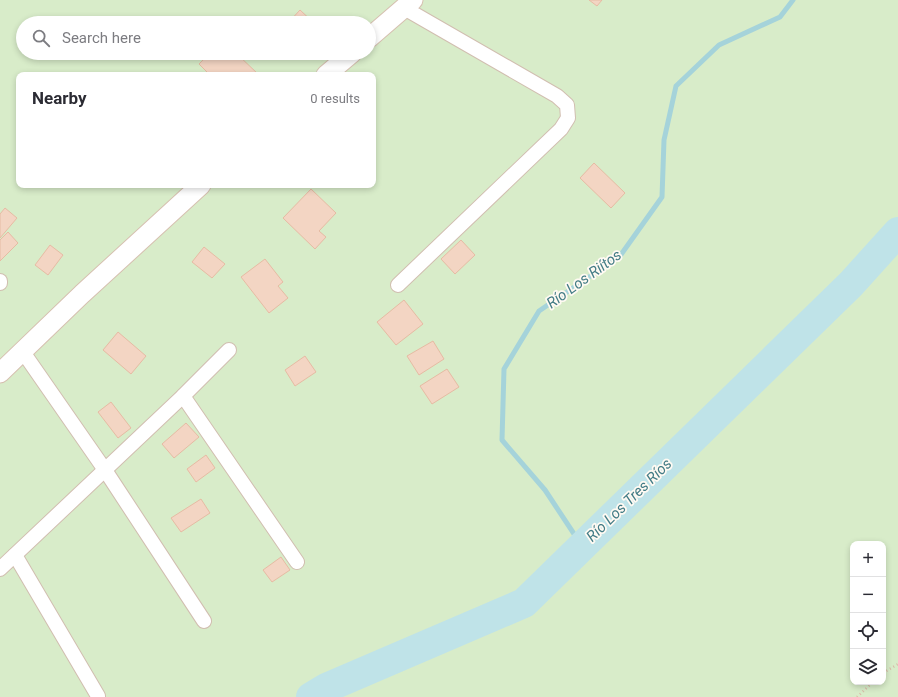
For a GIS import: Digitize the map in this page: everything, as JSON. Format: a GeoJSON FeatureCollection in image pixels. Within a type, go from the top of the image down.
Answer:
{"type":"FeatureCollection","features":[{"type":"Feature","properties":{"kind":"main road"},"geometry":{"type":"LineString","coordinates":[[376,32],[408,4]]}},
{"type":"Feature","properties":{"kind":"main road"},"geometry":{"type":"LineString","coordinates":[[330,72],[344,60]]}},
{"type":"Feature","properties":{"kind":"main road"},"geometry":{"type":"LineString","coordinates":[[0,373],[82,294],[198,188]]}},
{"type":"Feature","properties":{"kind":"street"},"geometry":{"type":"LineString","coordinates":[[398,285],[561,129],[568,118],[566,106],[557,96],[408,4]]}},
{"type":"Feature","properties":{"kind":"street"},"geometry":{"type":"LineString","coordinates":[[0,569],[183,396],[229,350]]}},
{"type":"Feature","properties":{"kind":"street"},"geometry":{"type":"LineString","coordinates":[[23,352],[105,470],[204,621]]}},
{"type":"Feature","properties":{"kind":"street"},"geometry":{"type":"LineString","coordinates":[[183,396],[297,562]]}},
{"type":"Feature","properties":{"kind":"street"},"geometry":{"type":"LineString","coordinates":[[15,555],[98,696]]}},
{"type":"Feature","properties":{"kind":"path"},"geometry":{"type":"LineString","coordinates":[[886,671],[898,664]]}},
{"type":"Feature","properties":{"kind":"path"},"geometry":{"type":"LineString","coordinates":[[857,697],[870,685]]}},
{"type":"Feature","properties":{"kind":"green space"},"geometry":{"type":"Polygon","coordinates":[[[0,0],[898,0],[898,697],[0,697],[0,0]]]}},
{"type":"Feature","properties":{"kind":"building"},"geometry":{"type":"Polygon","coordinates":[[[589,0],[602,0],[597,6],[589,0]]]}},
{"type":"Feature","properties":{"kind":"building"},"geometry":{"type":"Polygon","coordinates":[[[300,10],[306,16],[294,16],[300,10]]]}},
{"type":"Feature","properties":{"kind":"building"},"geometry":{"type":"Polygon","coordinates":[[[203,60],[243,60],[256,72],[207,72],[199,64],[203,60]]]}},
{"type":"Feature","properties":{"kind":"building"},"geometry":{"type":"Polygon","coordinates":[[[594,163],[625,193],[611,208],[580,178],[594,163]]]}},
{"type":"Feature","properties":{"kind":"building"},"geometry":{"type":"Polygon","coordinates":[[[311,189],[336,213],[319,231],[326,237],[315,249],[283,218],[311,189]]]}},
{"type":"Feature","properties":{"kind":"building"},"geometry":{"type":"Polygon","coordinates":[[[5,208],[17,218],[0,238],[0,214],[5,208]]]}},
{"type":"Feature","properties":{"kind":"building"},"geometry":{"type":"Polygon","coordinates":[[[8,232],[18,243],[0,261],[0,240],[8,232]]]}},
{"type":"Feature","properties":{"kind":"building"},"geometry":{"type":"Polygon","coordinates":[[[461,240],[475,255],[455,274],[441,259],[461,240]]]}},
{"type":"Feature","properties":{"kind":"building"},"geometry":{"type":"Polygon","coordinates":[[[50,245],[63,255],[48,275],[35,265],[50,245]]]}},
{"type":"Feature","properties":{"kind":"building"},"geometry":{"type":"Polygon","coordinates":[[[204,247],[225,264],[212,278],[192,262],[204,247]]]}},
{"type":"Feature","properties":{"kind":"building"},"geometry":{"type":"Polygon","coordinates":[[[265,259],[283,282],[278,286],[288,298],[269,313],[241,277],[265,259]]]}},
{"type":"Feature","properties":{"kind":"building"},"geometry":{"type":"Polygon","coordinates":[[[404,300],[423,324],[396,345],[377,322],[404,300]]]}},
{"type":"Feature","properties":{"kind":"building"},"geometry":{"type":"Polygon","coordinates":[[[118,332],[146,356],[131,374],[103,350],[118,332]]]}},
{"type":"Feature","properties":{"kind":"building"},"geometry":{"type":"Polygon","coordinates":[[[433,341],[444,359],[419,375],[407,356],[433,341]]]}},
{"type":"Feature","properties":{"kind":"building"},"geometry":{"type":"Polygon","coordinates":[[[305,356],[316,372],[295,386],[285,370],[305,356]]]}},
{"type":"Feature","properties":{"kind":"building"},"geometry":{"type":"Polygon","coordinates":[[[447,369],[459,387],[432,404],[420,386],[447,369]]]}},
{"type":"Feature","properties":{"kind":"building"},"geometry":{"type":"Polygon","coordinates":[[[111,402],[131,428],[118,438],[98,412],[111,402]]]}},
{"type":"Feature","properties":{"kind":"building"},"geometry":{"type":"Polygon","coordinates":[[[186,423],[199,437],[174,458],[162,444],[186,423]]]}},
{"type":"Feature","properties":{"kind":"building"},"geometry":{"type":"Polygon","coordinates":[[[206,455],[215,468],[196,482],[187,469],[206,455]]]}},
{"type":"Feature","properties":{"kind":"building"},"geometry":{"type":"Polygon","coordinates":[[[201,499],[210,513],[181,532],[171,518],[201,499]]]}},
{"type":"Feature","properties":{"kind":"building"},"geometry":{"type":"Polygon","coordinates":[[[281,557],[290,570],[272,582],[263,570],[281,557]]]}},
{"type":"Feature","properties":{"kind":"waterway","name":"Río Los Riítos"},"geometry":{"type":"LineString","coordinates":[[582,546],[545,490],[502,440],[504,369],[539,311],[620,256],[662,197],[664,140],[676,86],[719,45],[780,17],[793,0]]}},
{"type":"Feature","properties":{"kind":"waterway","name":"Río Los Tres Ríos"},"geometry":{"type":"LineString","coordinates":[[311,697],[326,688],[524,603],[851,284],[898,232]]}}]}
